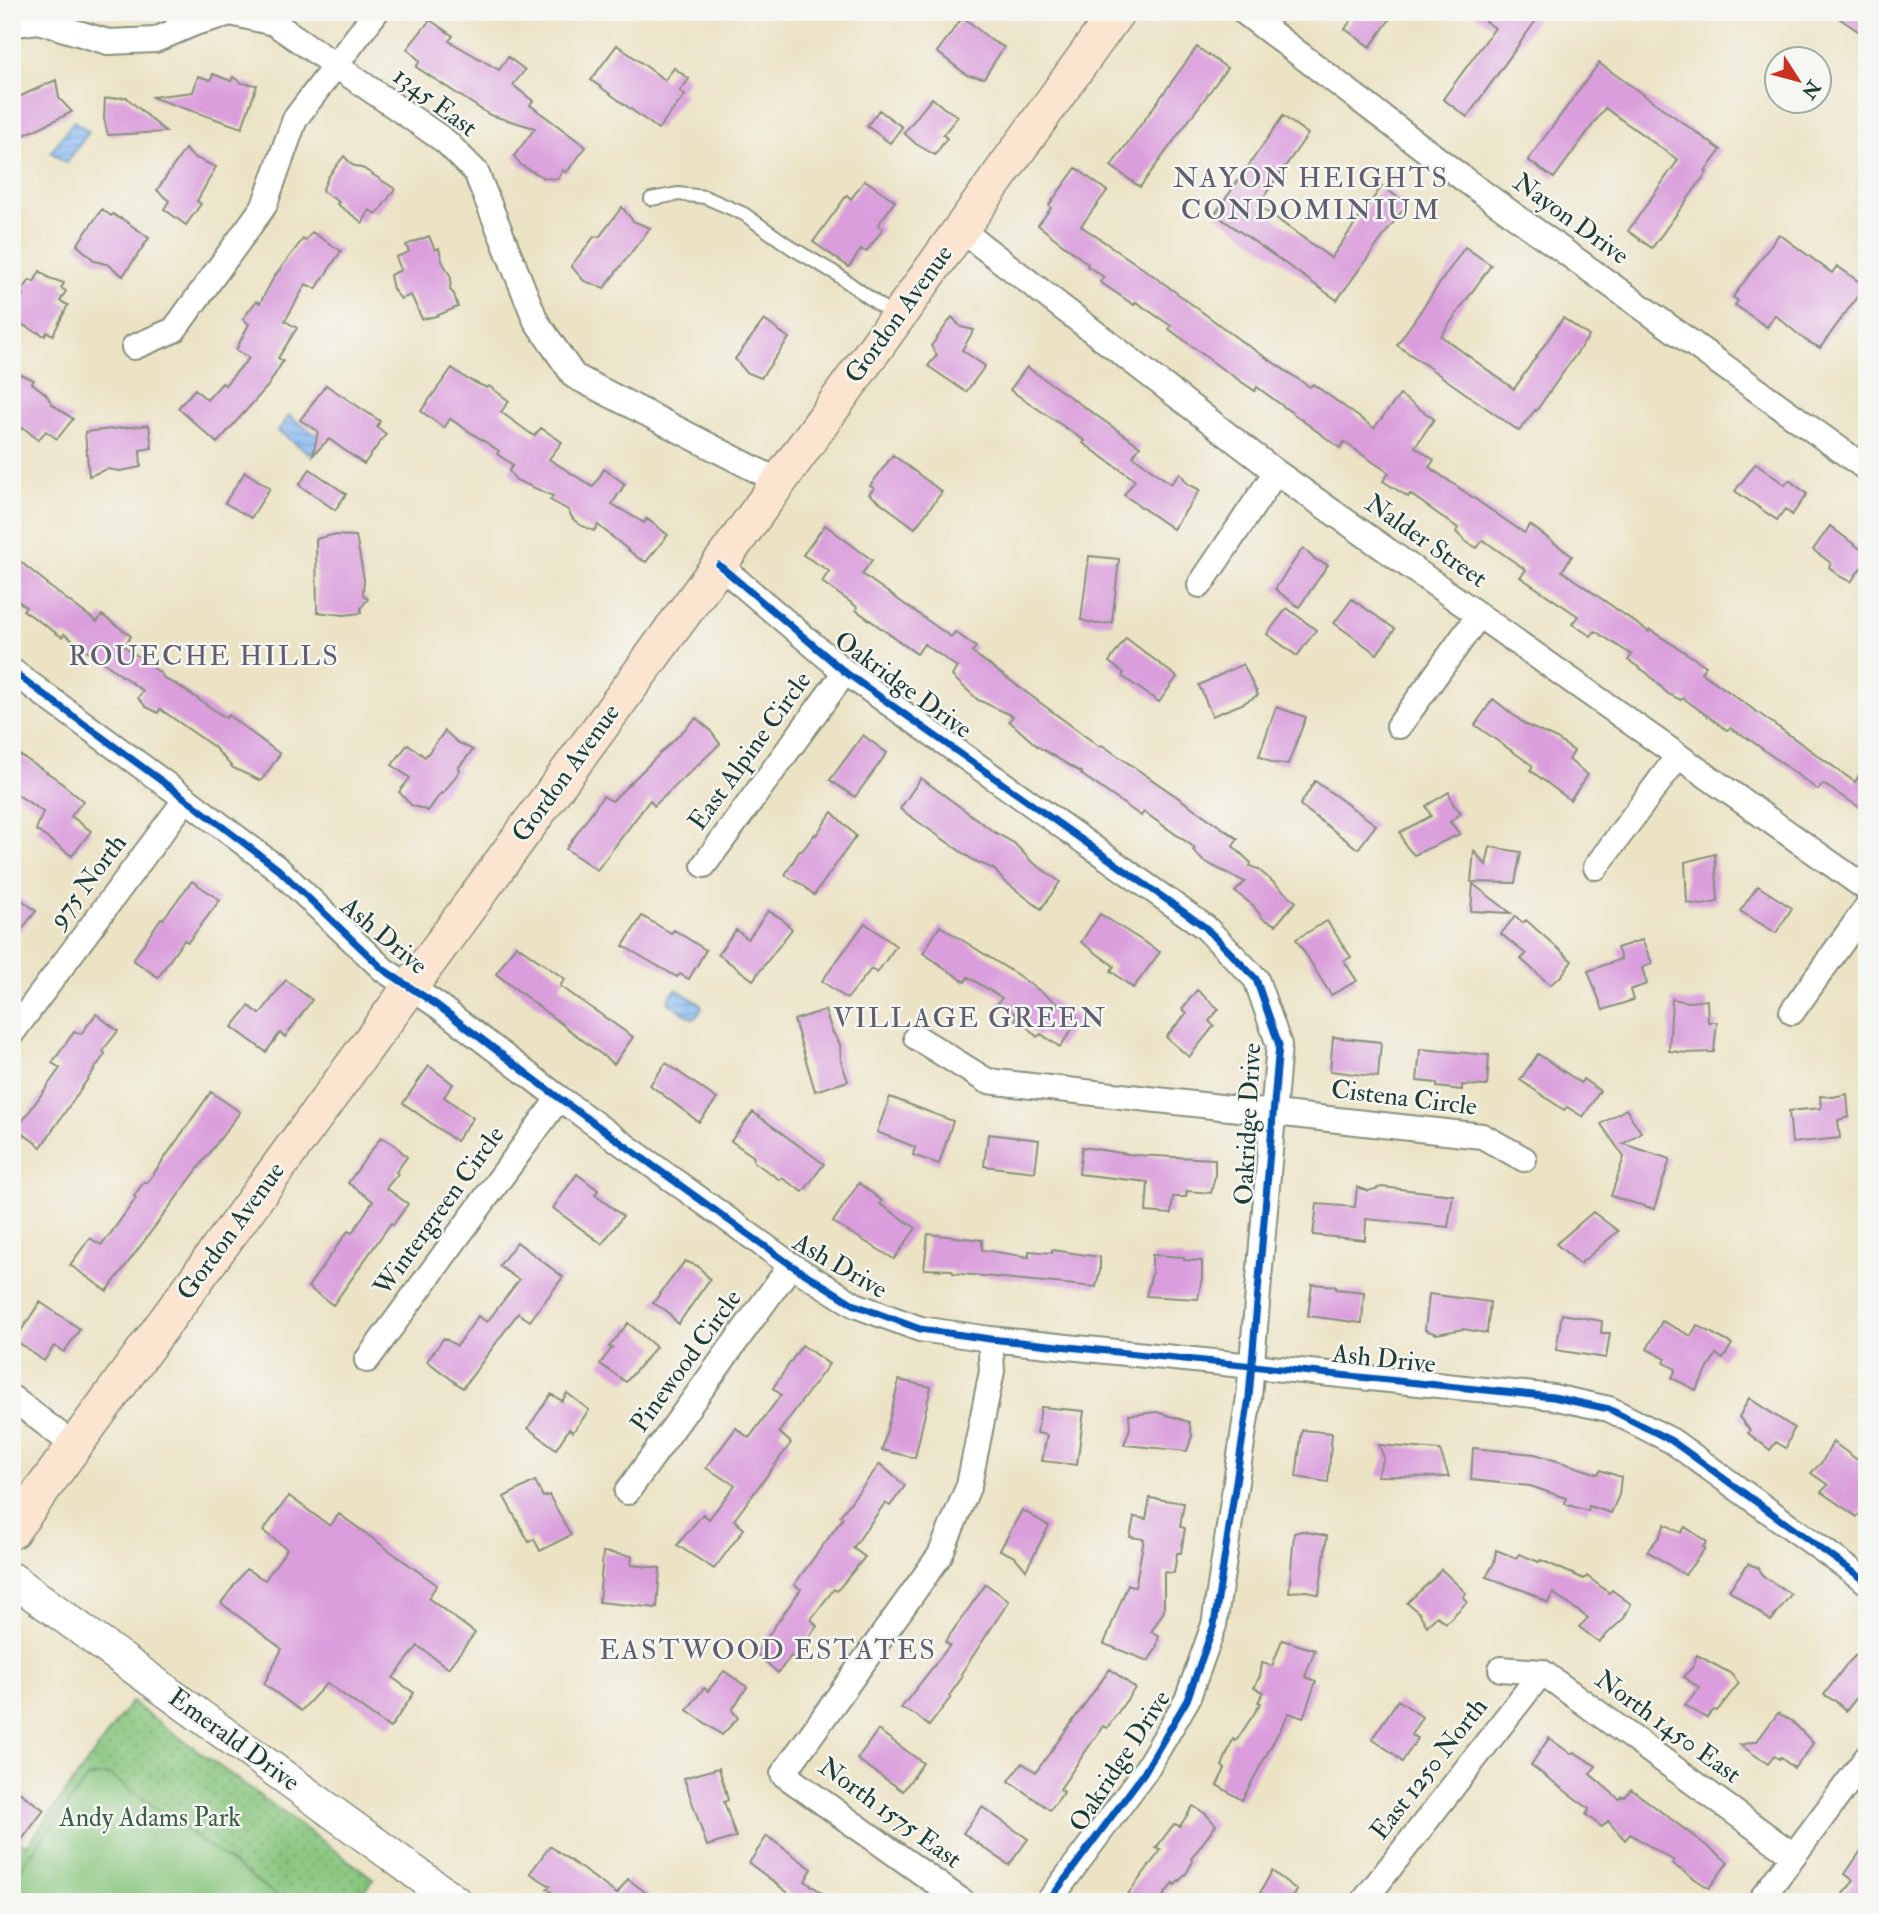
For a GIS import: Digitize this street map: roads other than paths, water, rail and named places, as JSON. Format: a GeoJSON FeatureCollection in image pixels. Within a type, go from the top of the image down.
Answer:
{"type":"FeatureCollection","features":[{"type":"Feature","properties":{"kind":"main road","name":"Gordon Avenue"},"geometry":{"type":"LineString","coordinates":[[12,1531],[719,565],[1116,12]]}},
{"type":"Feature","properties":{"kind":"street"},"geometry":{"type":"LineString","coordinates":[[134,347],[174,330],[264,206],[295,120],[376,12]]}},
{"type":"Feature","properties":{"kind":"street","name":"Nayon Drive"},"geometry":{"type":"LineString","coordinates":[[1244,12],[1465,180],[1867,469]]}},
{"type":"Feature","properties":{"kind":"street","name":"1345 East"},"geometry":{"type":"LineString","coordinates":[[12,25],[38,21],[108,42],[155,40],[172,22],[195,23],[231,13],[274,23],[445,141],[476,172],[536,321],[574,376],[778,481]]}},
{"type":"Feature","properties":{"kind":"street","name":"Nalder Street"},"geometry":{"type":"LineString","coordinates":[[960,229],[1276,472],[1867,889]]}},
{"type":"Feature","properties":{"kind":"street"},"geometry":{"type":"LineString","coordinates":[[1200,585],[1276,472]]}},
{"type":"Feature","properties":{"kind":"street","name":"Oakridge Drive"},"geometry":{"type":"LineString","coordinates":[[719,565],[845,672],[1205,927],[1256,979],[1279,1045],[1249,1397],[1214,1626],[1187,1700],[1144,1773],[1048,1902]]}},
{"type":"Feature","properties":{"kind":"street"},"geometry":{"type":"LineString","coordinates":[[1399,726],[1479,615]]}},
{"type":"Feature","properties":{"kind":"street","name":"Ash Drive"},"geometry":{"type":"LineString","coordinates":[[12,671],[278,869],[384,970],[437,1005],[559,1098],[791,1265],[856,1305],[920,1329],[990,1339],[1553,1397],[1609,1409],[1672,1441],[1867,1582]]}},
{"type":"Feature","properties":{"kind":"street","name":"East Alpine Circle"},"geometry":{"type":"LineString","coordinates":[[704,865],[845,672]]}},
{"type":"Feature","properties":{"kind":"street"},"geometry":{"type":"LineString","coordinates":[[1596,867],[1678,756]]}},
{"type":"Feature","properties":{"kind":"street","name":"975 North"},"geometry":{"type":"LineString","coordinates":[[13,1029],[186,799]]}},
{"type":"Feature","properties":{"kind":"street"},"geometry":{"type":"LineString","coordinates":[[1792,1012],[1867,907]]}},
{"type":"Feature","properties":{"kind":"street","name":"Cistena Circle"},"geometry":{"type":"LineString","coordinates":[[916,1037],[987,1081],[1482,1136],[1524,1159]]}},
{"type":"Feature","properties":{"kind":"street","name":"Wintergreen Circle"},"geometry":{"type":"LineString","coordinates":[[367,1360],[559,1098]]}},
{"type":"Feature","properties":{"kind":"street","name":"Pinewood Circle"},"geometry":{"type":"LineString","coordinates":[[627,1492],[791,1265]]}},
{"type":"Feature","properties":{"kind":"street","name":"North 1575 East"},"geometry":{"type":"LineString","coordinates":[[963,1902],[783,1774],[940,1555],[969,1485],[992,1371],[990,1339]]}},
{"type":"Feature","properties":{"kind":"street"},"geometry":{"type":"LineString","coordinates":[[12,1398],[76,1447]]}},
{"type":"Feature","properties":{"kind":"street","name":"Emerald Drive"},"geometry":{"type":"LineString","coordinates":[[12,1579],[456,1902]]}},
{"type":"Feature","properties":{"kind":"street"},"geometry":{"type":"LineString","coordinates":[[1501,1668],[1542,1672]]}},
{"type":"Feature","properties":{"kind":"street","name":"North 1450 East"},"geometry":{"type":"LineString","coordinates":[[1542,1672],[1793,1855]]}},
{"type":"Feature","properties":{"kind":"street","name":"East 1250 North"},"geometry":{"type":"LineString","coordinates":[[1363,1902],[1542,1672]]}},
{"type":"Feature","properties":{"kind":"street"},"geometry":{"type":"LineString","coordinates":[[1759,1902],[1867,1757]]}},
{"type":"Feature","properties":{"kind":"lane"},"geometry":{"type":"LineString","coordinates":[[651,198],[678,194],[705,197],[744,214],[897,317]]}},
{"type":"Feature","properties":{"kind":"water"},"geometry":{"type":"Polygon","coordinates":[[[74,121],[89,132],[66,163],[51,152],[74,121]]]}},
{"type":"Feature","properties":{"kind":"water"},"geometry":{"type":"Polygon","coordinates":[[[289,416],[323,440],[312,455],[278,431],[289,416]]]}},
{"type":"Feature","properties":{"kind":"water"},"geometry":{"type":"Polygon","coordinates":[[[675,990],[700,1004],[702,1008],[696,1017],[692,1018],[669,1003],[668,1000],[675,990]]]}},
{"type":"Feature","properties":{"kind":"district","name":"NAYON HEIGHTS CONDOMINIUM"},"geometry":{"type":"Point","coordinates":[1311,194]}},
{"type":"Feature","properties":{"kind":"district","name":"ROUECHE HILLS"},"geometry":{"type":"Point","coordinates":[204,656]}},
{"type":"Feature","properties":{"kind":"district","name":"VILLAGE GREEN"},"geometry":{"type":"Point","coordinates":[970,1018]}},
{"type":"Feature","properties":{"kind":"district","name":"EASTWOOD ESTATES"},"geometry":{"type":"Point","coordinates":[768,1650]}},
{"type":"Feature","properties":{"kind":"park label","name":"Andy Adams Park"},"geometry":{"type":"Point","coordinates":[150,1818]}}]}
